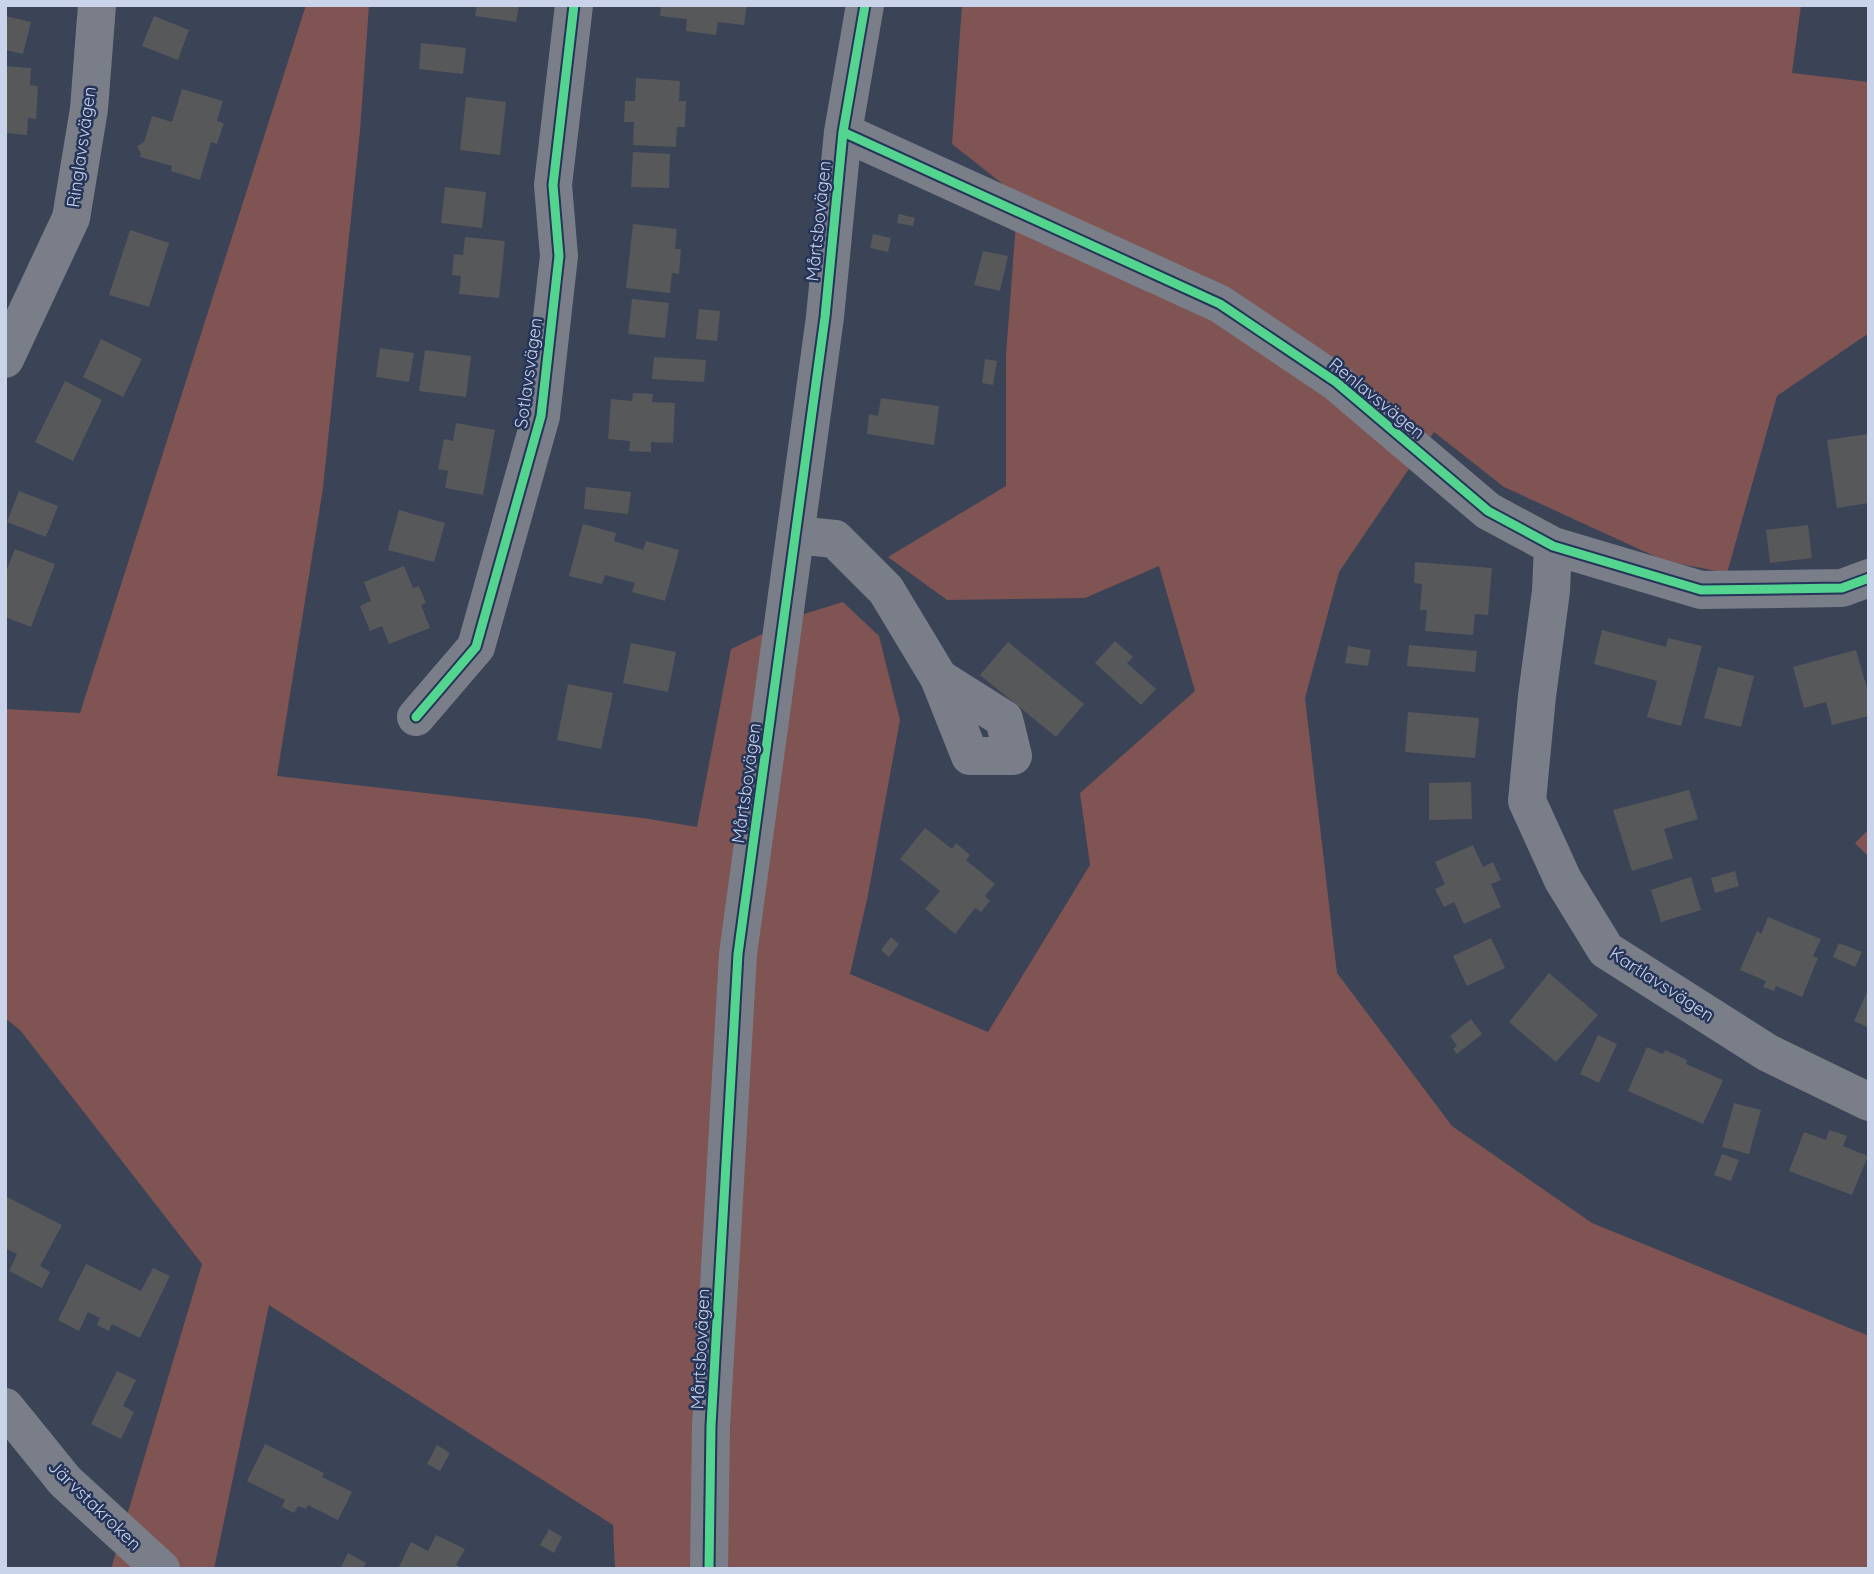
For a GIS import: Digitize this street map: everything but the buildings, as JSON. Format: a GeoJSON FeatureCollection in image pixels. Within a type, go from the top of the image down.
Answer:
{"type":"FeatureCollection","features":[{"type":"Feature","properties":{"kind":"street","name":"Ringlavsvägen"},"geometry":{"type":"LineString","coordinates":[[5,359],[71,218],[89,109],[97,5]]}},
{"type":"Feature","properties":{"kind":"street","name":"Sotlavsvägen"},"geometry":{"type":"LineString","coordinates":[[416,717],[476,648],[541,416],[559,256],[553,185],[574,5]]}},
{"type":"Feature","properties":{"kind":"street","name":"Mårtsbovägen"},"geometry":{"type":"LineString","coordinates":[[709,1569],[711,1426],[738,954],[825,317],[843,132],[864,5]]}},
{"type":"Feature","properties":{"kind":"street","name":"Renlavsvägen"},"geometry":{"type":"LineString","coordinates":[[843,132],[1220,304],[1336,382],[1488,511],[1553,546],[1701,590],[1842,588],[1869,578]]}},
{"type":"Feature","properties":{"kind":"street"},"geometry":{"type":"LineString","coordinates":[[795,535],[835,539],[886,590],[939,678]]}},
{"type":"Feature","properties":{"kind":"street","name":"Kartlavsvägen"},"geometry":{"type":"LineString","coordinates":[[1553,546],[1551,592],[1527,801],[1563,880],[1606,950],[1768,1053],[1869,1102]]}},
{"type":"Feature","properties":{"kind":"street","name":"Järvstakroken"},"geometry":{"type":"LineString","coordinates":[[5,1407],[65,1481],[161,1569]]}},
{"type":"Feature","properties":{"kind":"shaded area"},"geometry":{"type":"Polygon","coordinates":[[[306,5],[369,5],[360,131],[323,488],[277,776],[643,818],[697,827],[731,649],[804,614],[843,602],[879,636],[900,720],[868,895],[850,974],[988,1032],[1090,865],[1080,793],[1195,691],[1159,566],[1085,598],[947,600],[888,557],[1006,486],[1006,355],[1018,196],[952,144],[962,5],[1801,5],[1792,73],[1869,82],[1869,333],[1777,396],[1727,573],[1665,561],[1504,487],[1434,432],[1339,572],[1305,698],[1337,973],[1452,1126],[1592,1223],[1869,1336],[1869,1569],[615,1569],[613,1525],[269,1305],[214,1569],[111,1569],[202,1264],[20,1030],[5,1018],[5,709],[80,713],[306,5]]]}},
{"type":"Feature","properties":{"kind":"shaded area"},"geometry":{"type":"Polygon","coordinates":[[[1869,829],[1869,857],[1855,843],[1869,829]]]}},
{"type":"Feature","properties":{"kind":"cycle path"},"geometry":{"type":"LineString","coordinates":[[416,717],[476,647],[541,416],[559,256],[553,185],[574,5]]}},
{"type":"Feature","properties":{"kind":"cycle path"},"geometry":{"type":"LineString","coordinates":[[709,1569],[711,1426],[738,954],[825,317],[843,132],[865,5]]}},
{"type":"Feature","properties":{"kind":"cycle path"},"geometry":{"type":"LineString","coordinates":[[843,132],[1220,304],[1336,382],[1488,511],[1553,546],[1701,590],[1842,588],[1869,578]]}}]}
